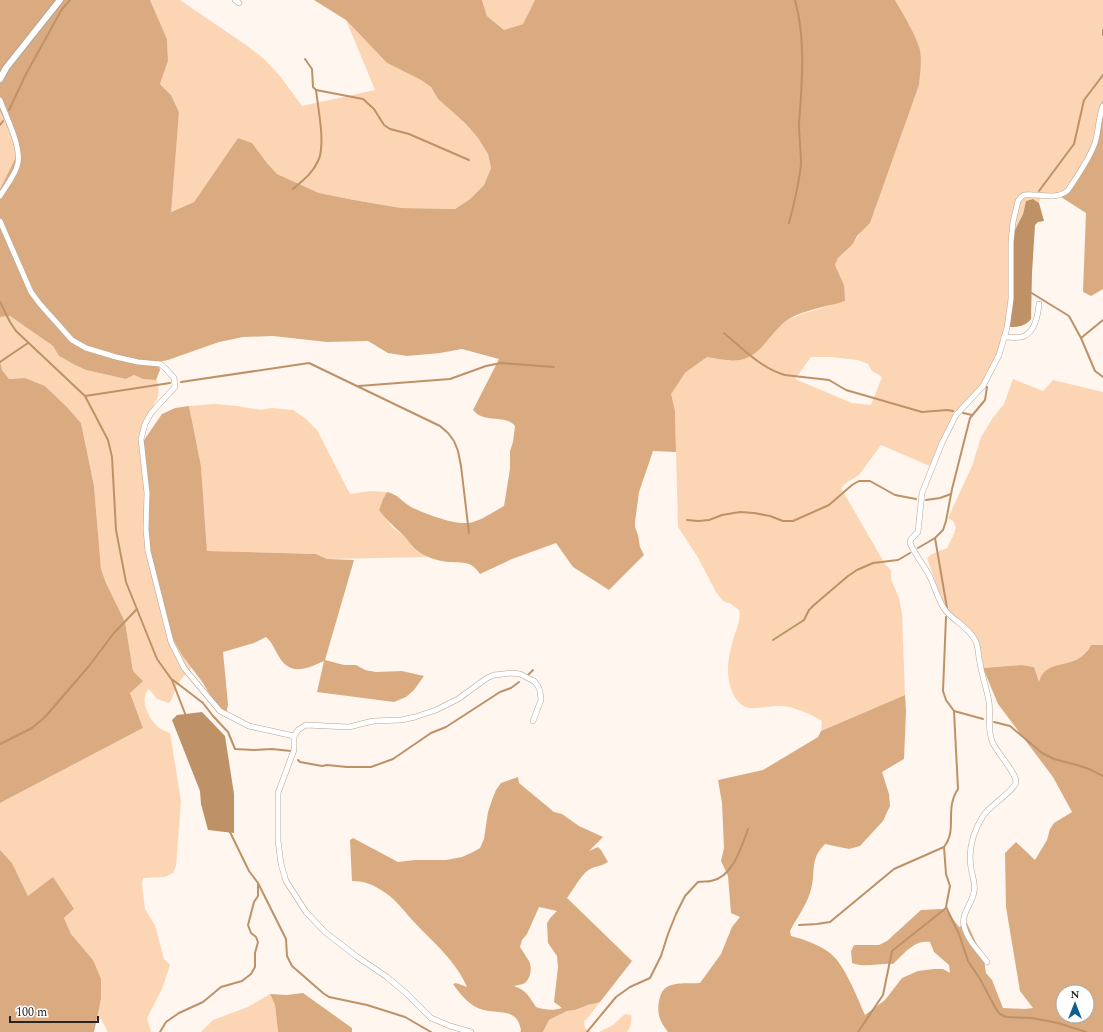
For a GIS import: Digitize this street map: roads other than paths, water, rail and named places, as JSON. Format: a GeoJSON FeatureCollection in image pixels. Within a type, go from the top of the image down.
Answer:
{"type":"FeatureCollection","features":[{"type":"Feature","properties":{"kind":"street"},"geometry":{"type":"LineString","coordinates":[[0,78],[6,68],[60,0]]}},
{"type":"Feature","properties":{"kind":"street"},"geometry":{"type":"LineString","coordinates":[[0,100],[17,146],[18,155],[18,163],[15,170],[0,196]]}},
{"type":"Feature","properties":{"kind":"street"},"geometry":{"type":"LineString","coordinates":[[987,962],[971,942],[966,932],[964,923],[964,918],[974,891],[970,850],[983,816],[988,809],[1014,788],[1016,780],[998,754],[992,741],[989,725],[989,702],[976,642],[943,607],[930,578],[910,543],[917,534],[922,493],[942,443],[956,415],[983,386],[999,355],[1011,299],[1011,242],[1013,222],[1018,201],[1021,196],[1024,195],[1056,196],[1064,194],[1068,190],[1090,155],[1095,143],[1099,118],[1103,106]]}},
{"type":"Feature","properties":{"kind":"street"},"geometry":{"type":"LineString","coordinates":[[0,221],[31,292],[72,340],[86,348],[116,357],[138,362],[160,364],[174,378],[175,387],[151,413],[145,424],[142,439],[147,493],[146,529],[148,551],[171,642],[184,668],[220,711],[250,726],[294,736]]}},
{"type":"Feature","properties":{"kind":"street"},"geometry":{"type":"LineString","coordinates":[[1004,337],[1020,337],[1029,332],[1036,318],[1039,304]]}},
{"type":"Feature","properties":{"kind":"street"},"geometry":{"type":"LineString","coordinates":[[471,1032],[450,1026],[432,1018],[392,981],[325,932],[306,912],[286,881],[279,854],[278,798],[280,788],[294,750],[294,736],[298,730],[306,725],[349,727],[373,721],[401,720],[415,717],[436,710],[452,702],[487,678],[494,675],[503,674],[520,674],[534,680],[538,686],[541,700],[533,721]]}},
{"type":"Feature","properties":{"kind":"waterway"},"geometry":{"type":"LineString","coordinates":[[9,110],[26,74],[62,9],[70,0]]}},
{"type":"Feature","properties":{"kind":"waterway"},"geometry":{"type":"LineString","coordinates":[[789,223],[798,186],[801,164],[799,124],[802,46],[801,30],[795,0]]}},
{"type":"Feature","properties":{"kind":"waterway"},"geometry":{"type":"LineString","coordinates":[[1103,30],[1103,35]]}},
{"type":"Feature","properties":{"kind":"waterway"},"geometry":{"type":"LineString","coordinates":[[293,189],[313,169],[318,161],[321,146],[321,127],[316,90],[313,87],[312,69],[305,59]]}},
{"type":"Feature","properties":{"kind":"waterway"},"geometry":{"type":"LineString","coordinates":[[1039,191],[1074,144],[1084,100],[1103,75]]}},
{"type":"Feature","properties":{"kind":"waterway"},"geometry":{"type":"LineString","coordinates":[[316,90],[363,99],[374,109],[384,125],[390,129],[409,134],[469,160]]}},
{"type":"Feature","properties":{"kind":"waterway"},"geometry":{"type":"LineString","coordinates":[[0,125],[3,121]]}},
{"type":"Feature","properties":{"kind":"waterway"},"geometry":{"type":"LineString","coordinates":[[1030,292],[1069,316],[1081,338],[1095,371],[1103,377]]}},
{"type":"Feature","properties":{"kind":"waterway"},"geometry":{"type":"LineString","coordinates":[[0,302],[16,331],[85,396],[108,440],[112,457],[116,530],[126,582],[157,659],[172,680],[186,716]]}},
{"type":"Feature","properties":{"kind":"waterway"},"geometry":{"type":"LineString","coordinates":[[1081,338],[1103,320]]}},
{"type":"Feature","properties":{"kind":"waterway"},"geometry":{"type":"LineString","coordinates":[[724,333],[760,363],[776,372],[785,375],[829,380],[846,390],[922,412],[953,411]]}},
{"type":"Feature","properties":{"kind":"waterway"},"geometry":{"type":"LineString","coordinates":[[0,362],[28,343]]}},
{"type":"Feature","properties":{"kind":"waterway"},"geometry":{"type":"LineString","coordinates":[[181,382],[309,363],[440,426],[454,441],[458,451],[469,533]]}},
{"type":"Feature","properties":{"kind":"waterway"},"geometry":{"type":"LineString","coordinates":[[359,386],[450,379],[486,366],[501,363],[554,367]]}},
{"type":"Feature","properties":{"kind":"waterway"},"geometry":{"type":"LineString","coordinates":[[85,396],[170,383]]}},
{"type":"Feature","properties":{"kind":"waterway"},"geometry":{"type":"LineString","coordinates":[[918,548],[935,538],[943,530],[970,418],[985,400],[987,387]]}},
{"type":"Feature","properties":{"kind":"waterway"},"geometry":{"type":"LineString","coordinates":[[963,413],[972,415]]}},
{"type":"Feature","properties":{"kind":"waterway"},"geometry":{"type":"LineString","coordinates":[[687,520],[709,520],[722,515],[740,512],[770,516],[783,521],[793,521],[829,505],[852,485],[859,481],[870,481],[895,495],[916,499]]}},
{"type":"Feature","properties":{"kind":"waterway"},"geometry":{"type":"LineString","coordinates":[[926,500],[940,498],[951,494]]}},
{"type":"Feature","properties":{"kind":"waterway"},"geometry":{"type":"LineString","coordinates":[[935,538],[947,608]]}},
{"type":"Feature","properties":{"kind":"waterway"},"geometry":{"type":"LineString","coordinates":[[773,640],[804,620],[809,610],[814,605],[857,570],[873,563],[898,560],[910,553]]}},
{"type":"Feature","properties":{"kind":"waterway"},"geometry":{"type":"LineString","coordinates":[[0,744],[32,728],[45,717],[89,666],[113,634],[137,609]]}},
{"type":"Feature","properties":{"kind":"waterway"},"geometry":{"type":"LineString","coordinates":[[799,925],[830,922],[894,869],[944,847],[948,840],[951,826],[952,804],[958,789],[954,711],[946,700],[943,691],[946,617]]}},
{"type":"Feature","properties":{"kind":"waterway"},"geometry":{"type":"LineString","coordinates":[[527,676],[533,670]]}},
{"type":"Feature","properties":{"kind":"waterway"},"geometry":{"type":"LineString","coordinates":[[173,680],[203,703],[228,732],[235,749],[272,749],[291,751]]}},
{"type":"Feature","properties":{"kind":"waterway"},"geometry":{"type":"LineString","coordinates":[[298,760],[300,762],[322,766],[371,767],[393,759],[431,733],[446,727],[500,692],[511,688],[519,682]]}},
{"type":"Feature","properties":{"kind":"waterway"},"geometry":{"type":"LineString","coordinates":[[954,711],[983,719]]}},
{"type":"Feature","properties":{"kind":"waterway"},"geometry":{"type":"LineString","coordinates":[[994,722],[1010,726],[1042,753],[1054,759],[1089,769],[1103,776]]}},
{"type":"Feature","properties":{"kind":"waterway"},"geometry":{"type":"LineString","coordinates":[[587,1032],[616,997],[630,987],[650,978],[661,956],[668,934],[685,896],[698,882],[711,881],[719,878],[731,868],[739,853],[748,829]]}},
{"type":"Feature","properties":{"kind":"waterway"},"geometry":{"type":"LineString","coordinates":[[229,830],[249,871],[258,883],[286,939],[287,956],[292,966],[329,997],[367,1005],[405,1017],[431,1032]]}},
{"type":"Feature","properties":{"kind":"waterway"},"geometry":{"type":"LineString","coordinates":[[944,847],[946,874],[950,886],[946,907],[959,934],[968,961],[980,979],[996,1009],[1000,1014],[1006,1017],[1032,1018],[1058,1023],[1086,1032]]}},
{"type":"Feature","properties":{"kind":"waterway"},"geometry":{"type":"LineString","coordinates":[[160,1032],[166,1022],[179,1013],[203,1002],[221,987],[242,981],[251,974],[255,967],[255,953],[258,942],[256,937],[251,933],[248,925],[254,902],[258,896],[258,884]]}},
{"type":"Feature","properties":{"kind":"waterway"},"geometry":{"type":"LineString","coordinates":[[858,1032],[883,995],[892,951],[946,908]]}}]}
